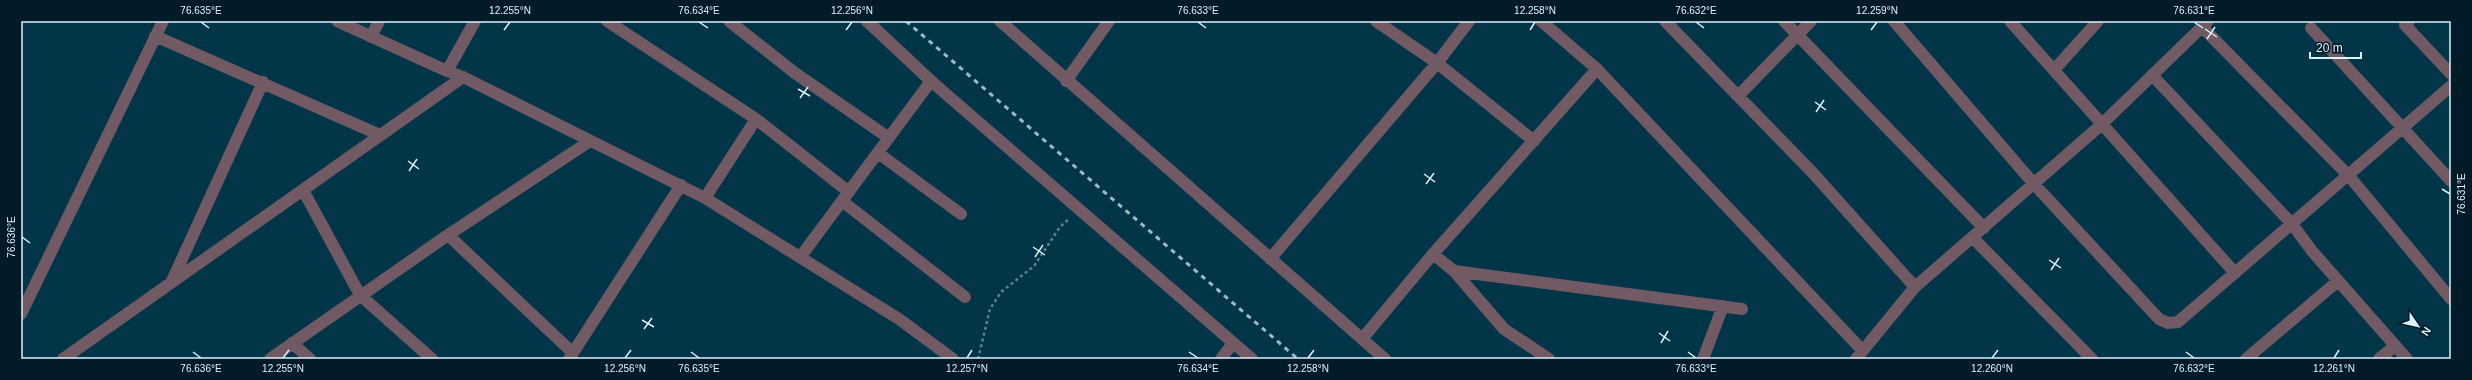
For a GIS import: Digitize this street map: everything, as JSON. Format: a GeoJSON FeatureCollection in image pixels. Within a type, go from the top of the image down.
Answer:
{"type":"FeatureCollection","features":[{"type":"Feature","properties":{"kind":"street"},"geometry":{"type":"LineString","coordinates":[[21,314],[163,21]]}},
{"type":"Feature","properties":{"kind":"street"},"geometry":{"type":"LineString","coordinates":[[336,21],[463,77],[705,198],[801,256],[899,319],[953,359]]}},
{"type":"Feature","properties":{"kind":"street"},"geometry":{"type":"LineString","coordinates":[[371,37],[379,21]]}},
{"type":"Feature","properties":{"kind":"street"},"geometry":{"type":"LineString","coordinates":[[447,71],[475,21]]}},
{"type":"Feature","properties":{"kind":"street"},"geometry":{"type":"LineString","coordinates":[[607,21],[756,119],[965,297]]}},
{"type":"Feature","properties":{"kind":"street"},"geometry":{"type":"LineString","coordinates":[[729,21],[795,73],[889,138]]}},
{"type":"Feature","properties":{"kind":"street"},"geometry":{"type":"LineString","coordinates":[[867,21],[931,81],[1252,359]]}},
{"type":"Feature","properties":{"kind":"street"},"geometry":{"type":"LineString","coordinates":[[1000,21],[1066,81],[1385,359]]}},
{"type":"Feature","properties":{"kind":"street"},"geometry":{"type":"LineString","coordinates":[[1066,81],[1109,21]]}},
{"type":"Feature","properties":{"kind":"street"},"geometry":{"type":"LineString","coordinates":[[1376,21],[1437,63],[1534,141]]}},
{"type":"Feature","properties":{"kind":"street"},"geometry":{"type":"LineString","coordinates":[[1270,259],[1437,63],[1469,21]]}},
{"type":"Feature","properties":{"kind":"street"},"geometry":{"type":"LineString","coordinates":[[1541,21],[1597,68],[1859,355],[1915,288],[2101,125],[2205,24],[2349,176],[2451,300]]}},
{"type":"Feature","properties":{"kind":"street"},"geometry":{"type":"LineString","coordinates":[[1665,21],[1812,172],[1915,288]]}},
{"type":"Feature","properties":{"kind":"street"},"geometry":{"type":"LineString","coordinates":[[1784,21],[1984,228]]}},
{"type":"Feature","properties":{"kind":"street"},"geometry":{"type":"LineString","coordinates":[[1738,96],[1811,21]]}},
{"type":"Feature","properties":{"kind":"street"},"geometry":{"type":"LineString","coordinates":[[1894,21],[2034,184],[2158,319],[2168,323],[2178,322],[2349,176],[2451,86]]}},
{"type":"Feature","properties":{"kind":"street"},"geometry":{"type":"LineString","coordinates":[[2010,21],[2101,125],[2235,273]]}},
{"type":"Feature","properties":{"kind":"street"},"geometry":{"type":"LineString","coordinates":[[2054,70],[2098,21]]}},
{"type":"Feature","properties":{"kind":"street"},"geometry":{"type":"LineString","coordinates":[[2409,21],[2406,25],[2451,74]]}},
{"type":"Feature","properties":{"kind":"street"},"geometry":{"type":"LineString","coordinates":[[2311,28],[2451,181]]}},
{"type":"Feature","properties":{"kind":"street"},"geometry":{"type":"LineString","coordinates":[[155,36],[263,82],[380,135]]}},
{"type":"Feature","properties":{"kind":"street"},"geometry":{"type":"LineString","coordinates":[[1362,339],[1433,254],[1597,68]]}},
{"type":"Feature","properties":{"kind":"street"},"geometry":{"type":"LineString","coordinates":[[2152,75],[2292,224],[2312,251],[2407,359]]}},
{"type":"Feature","properties":{"kind":"street"},"geometry":{"type":"LineString","coordinates":[[63,359],[463,77]]}},
{"type":"Feature","properties":{"kind":"street"},"geometry":{"type":"LineString","coordinates":[[801,256],[931,81]]}},
{"type":"Feature","properties":{"kind":"street"},"geometry":{"type":"LineString","coordinates":[[170,283],[263,82]]}},
{"type":"Feature","properties":{"kind":"street"},"geometry":{"type":"LineString","coordinates":[[705,198],[756,119]]}},
{"type":"Feature","properties":{"kind":"street"},"geometry":{"type":"LineString","coordinates":[[270,359],[448,235],[590,141]]}},
{"type":"Feature","properties":{"kind":"street"},"geometry":{"type":"LineString","coordinates":[[878,153],[961,214]]}},
{"type":"Feature","properties":{"kind":"street"},"geometry":{"type":"LineString","coordinates":[[448,235],[571,356],[681,185]]}},
{"type":"Feature","properties":{"kind":"street"},"geometry":{"type":"LineString","coordinates":[[303,190],[360,295],[432,359]]}},
{"type":"Feature","properties":{"kind":"street"},"geometry":{"type":"LineString","coordinates":[[1973,238],[2092,359]]}},
{"type":"Feature","properties":{"kind":"street"},"geometry":{"type":"LineString","coordinates":[[1433,254],[1454,271],[1504,329],[1549,359]]}},
{"type":"Feature","properties":{"kind":"street"},"geometry":{"type":"LineString","coordinates":[[1454,271],[1742,309]]}},
{"type":"Feature","properties":{"kind":"street"},"geometry":{"type":"LineString","coordinates":[[2246,359],[2338,281]]}},
{"type":"Feature","properties":{"kind":"street"},"geometry":{"type":"LineString","coordinates":[[1703,359],[1723,306]]}},
{"type":"Feature","properties":{"kind":"street"},"geometry":{"type":"LineString","coordinates":[[292,343],[310,359]]}},
{"type":"Feature","properties":{"kind":"street"},"geometry":{"type":"LineString","coordinates":[[1221,359],[1233,343]]}},
{"type":"Feature","properties":{"kind":"street"},"geometry":{"type":"LineString","coordinates":[[2379,359],[2395,346]]}},
{"type":"Feature","properties":{"kind":"path"},"geometry":{"type":"LineString","coordinates":[[978,359],[990,309],[993,303],[1001,292],[1034,266],[1060,227],[1080,209]]}},
{"type":"Feature","properties":{"kind":"railway"},"geometry":{"type":"LineString","coordinates":[[906,21],[1298,359]]}}]}
